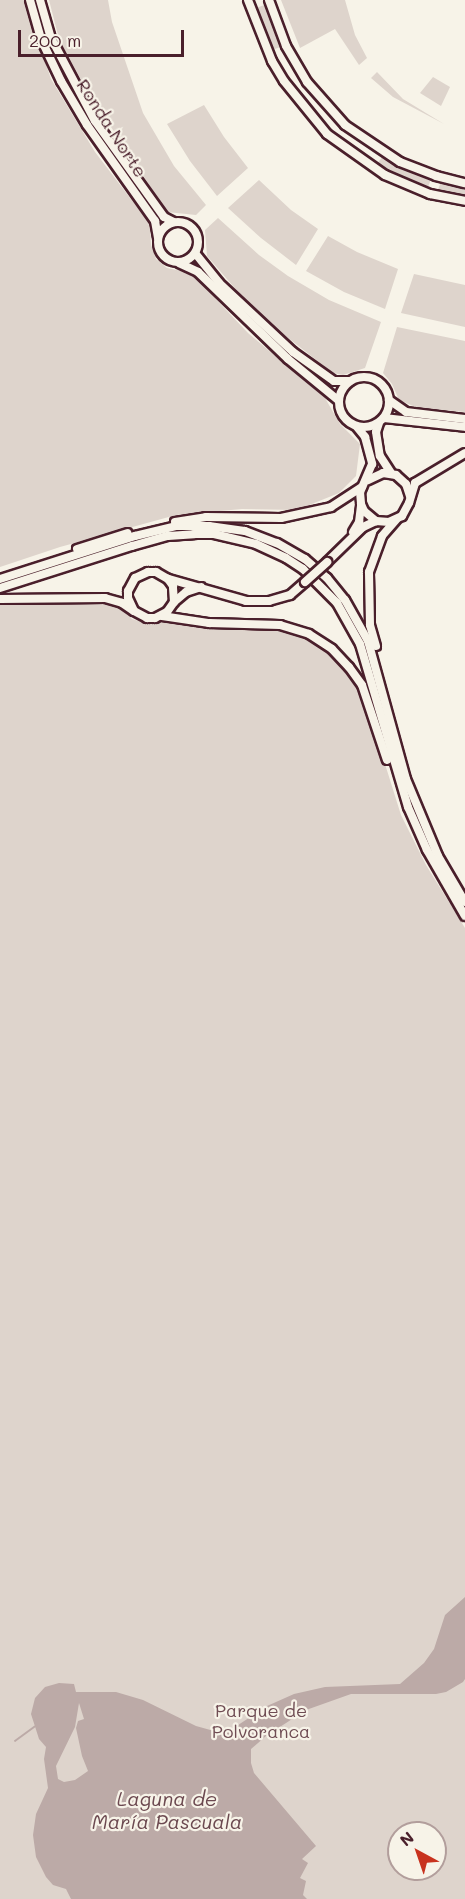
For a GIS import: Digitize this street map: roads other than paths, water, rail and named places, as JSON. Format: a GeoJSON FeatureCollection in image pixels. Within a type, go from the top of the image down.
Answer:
{"type":"FeatureCollection","features":[{"type":"Feature","properties":{"kind":"main road","name":"Ronda Norte"},"geometry":{"type":"LineString","coordinates":[[30,0],[41,39],[61,81],[87,125],[155,221],[158,238]]}},
{"type":"Feature","properties":{"kind":"main road","name":"Ronda Norte"},"geometry":{"type":"LineString","coordinates":[[40,0],[50,36],[95,121],[164,217],[174,222]]}},
{"type":"Feature","properties":{"kind":"main road"},"geometry":{"type":"LineString","coordinates":[[248,0],[280,76],[327,134],[385,174],[430,194],[465,201]]}},
{"type":"Feature","properties":{"kind":"main road"},"geometry":{"type":"LineString","coordinates":[[269,0],[286,46],[307,82],[345,125],[400,162],[436,176],[465,183]]}},
{"type":"Feature","properties":{"kind":"main road"},"geometry":{"type":"LineString","coordinates":[[179,263],[195,253],[198,241],[194,229],[185,223],[174,222],[164,227],[158,238],[162,256],[198,272],[288,359],[338,400],[345,420],[357,427],[365,437],[372,464],[364,484],[359,522],[350,538]]}},
{"type":"Feature","properties":{"kind":"main road"},"geometry":{"type":"LineString","coordinates":[[195,253],[219,283],[293,352],[334,381],[350,381],[361,377],[377,381],[387,392],[389,400],[376,432],[380,456],[391,473],[406,484],[410,496]]}},
{"type":"Feature","properties":{"kind":"main road"},"geometry":{"type":"LineString","coordinates":[[338,400],[340,393],[350,381]]}},
{"type":"Feature","properties":{"kind":"main road"},"geometry":{"type":"LineString","coordinates":[[389,400],[406,412],[465,419]]}},
{"type":"Feature","properties":{"kind":"main road"},"geometry":{"type":"LineString","coordinates":[[357,427],[372,427],[381,420],[465,427]]}},
{"type":"Feature","properties":{"kind":"main road"},"geometry":{"type":"LineString","coordinates":[[390,719],[389,700],[370,626],[368,590],[373,558],[382,536],[406,510],[415,483],[426,474],[465,453]]}},
{"type":"Feature","properties":{"kind":"main road"},"geometry":{"type":"LineString","coordinates":[[0,577],[110,537],[165,524],[206,517],[281,518],[317,511],[338,503],[376,474],[391,473]]}},
{"type":"Feature","properties":{"kind":"main road"},"geometry":{"type":"LineString","coordinates":[[361,504],[364,511],[376,521]]}},
{"type":"Feature","properties":{"kind":"main road"},"geometry":{"type":"LineString","coordinates":[[168,579],[246,601],[269,601],[290,595],[363,526],[376,521],[396,520]]}},
{"type":"Feature","properties":{"kind":"main road"},"geometry":{"type":"LineString","coordinates":[[0,577],[135,536],[176,526],[227,527],[262,536],[305,559],[327,578],[345,600],[368,640],[406,779],[438,856],[465,902]]}},
{"type":"Feature","properties":{"kind":"main road"},"geometry":{"type":"LineString","coordinates":[[0,588],[168,536],[204,534],[236,538],[286,558],[321,584],[351,624],[368,666],[408,807],[448,891]]}},
{"type":"Feature","properties":{"kind":"main road"},"geometry":{"type":"LineString","coordinates":[[134,611],[128,598],[128,591],[135,578],[148,572],[163,575],[168,579],[173,586],[174,602]]}},
{"type":"Feature","properties":{"kind":"main road"},"geometry":{"type":"LineString","coordinates":[[162,616],[186,592],[201,587]]}},
{"type":"Feature","properties":{"kind":"main road"},"geometry":{"type":"LineString","coordinates":[[0,599],[105,598],[122,603],[147,618],[162,616],[209,623],[245,622],[280,625],[309,634],[332,649],[350,667],[362,685],[402,808],[448,891],[465,916]]}},
{"type":"Feature","properties":{"kind":"water","name":"Laguna de María Pascuala"},"geometry":{"type":"Polygon","coordinates":[[[465,1597],[465,1679],[463,1682],[446,1692],[436,1694],[351,1694],[306,1710],[266,1736],[251,1749],[254,1773],[316,1846],[302,1859],[308,1863],[300,1878],[306,1881],[303,1895],[307,1899],[71,1899],[66,1889],[53,1885],[46,1877],[36,1857],[33,1835],[36,1814],[48,1788],[44,1759],[46,1747],[39,1739],[31,1714],[35,1698],[45,1687],[59,1683],[74,1684],[76,1692],[116,1692],[143,1700],[196,1726],[214,1731],[232,1729],[267,1706],[294,1694],[325,1687],[400,1684],[424,1663],[434,1649],[445,1615],[465,1597]],[[79,1703],[75,1727],[56,1766],[58,1779],[64,1782],[75,1780],[88,1771],[76,1728],[78,1721],[84,1719],[79,1703]]]}},
{"type":"Feature","properties":{"kind":"waterway"},"geometry":{"type":"LineString","coordinates":[[15,1741],[34,1727]]}},
{"type":"Feature","properties":{"kind":"park label","name":"Parque de Polvoranca"},"geometry":{"type":"Point","coordinates":[261,1721]}}]}
